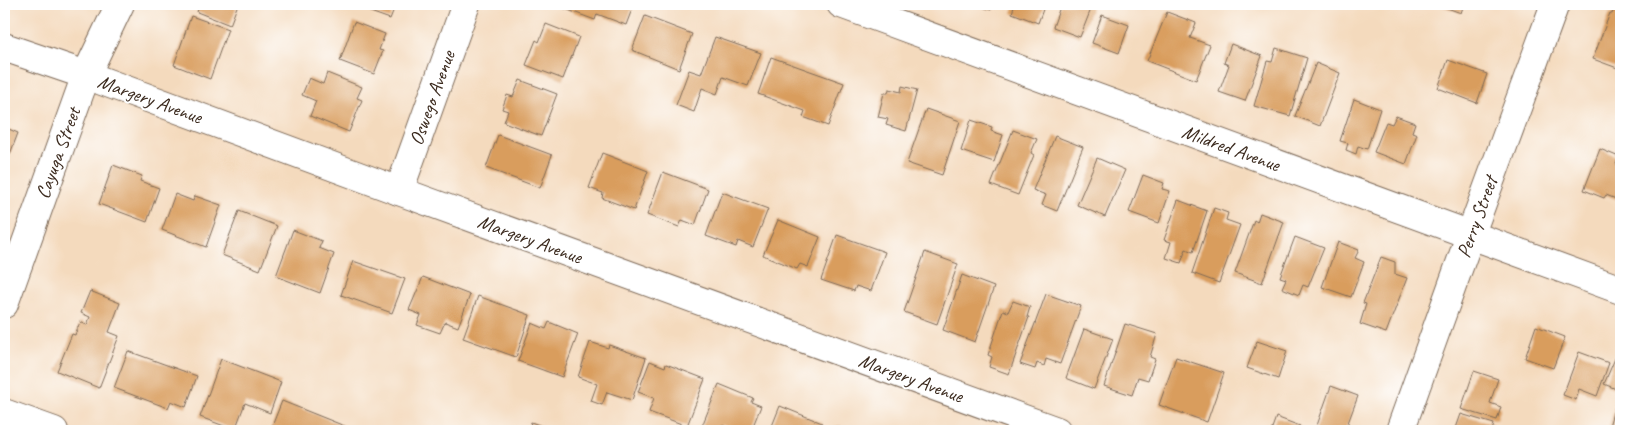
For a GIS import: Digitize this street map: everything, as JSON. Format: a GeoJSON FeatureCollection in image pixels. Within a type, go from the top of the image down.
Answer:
{"type":"FeatureCollection","features":[{"type":"Feature","properties":{"kind":"street","name":"Cayuga Street"},"geometry":{"type":"LineString","coordinates":[[4,304],[86,75],[120,4]]}},
{"type":"Feature","properties":{"kind":"street","name":"Oswego Avenue"},"geometry":{"type":"LineString","coordinates":[[399,191],[466,4]]}},
{"type":"Feature","properties":{"kind":"street","name":"Mildred Avenue"},"geometry":{"type":"LineString","coordinates":[[841,4],[1621,290]]}},
{"type":"Feature","properties":{"kind":"street","name":"Perry Street"},"geometry":{"type":"LineString","coordinates":[[1400,431],[1555,4]]}},
{"type":"Feature","properties":{"kind":"street","name":"Margery Avenue"},"geometry":{"type":"LineString","coordinates":[[4,47],[86,75],[1057,431]]}},
{"type":"Feature","properties":{"kind":"street"},"geometry":{"type":"LineString","coordinates":[[4,413],[54,431]]}},
{"type":"Feature","properties":{"kind":"building"},"geometry":{"type":"Polygon","coordinates":[[[200,4],[238,4],[230,25],[197,12],[200,4]]]}},
{"type":"Feature","properties":{"kind":"building"},"geometry":{"type":"Polygon","coordinates":[[[348,4],[396,4],[390,19],[348,4]]]}},
{"type":"Feature","properties":{"kind":"building"},"geometry":{"type":"Polygon","coordinates":[[[552,4],[634,4],[626,25],[597,14],[595,20],[552,4]]]}},
{"type":"Feature","properties":{"kind":"building"},"geometry":{"type":"Polygon","coordinates":[[[974,4],[993,4],[991,10],[974,4]]]}},
{"type":"Feature","properties":{"kind":"building"},"geometry":{"type":"Polygon","coordinates":[[[1015,4],[1045,4],[1038,23],[1012,13],[1015,4]]]}},
{"type":"Feature","properties":{"kind":"building"},"geometry":{"type":"Polygon","coordinates":[[[1061,4],[1093,4],[1080,37],[1053,27],[1061,4]]]}},
{"type":"Feature","properties":{"kind":"building"},"geometry":{"type":"Polygon","coordinates":[[[1436,4],[1464,4],[1461,13],[1436,4]]]}},
{"type":"Feature","properties":{"kind":"building"},"geometry":{"type":"Polygon","coordinates":[[[1616,5],[1621,7],[1620,69],[1593,59],[1610,13],[1612,14],[1616,5]]]}},
{"type":"Feature","properties":{"kind":"building"},"geometry":{"type":"Polygon","coordinates":[[[1167,12],[1196,23],[1190,38],[1210,45],[1196,80],[1147,61],[1167,12]]]}},
{"type":"Feature","properties":{"kind":"building"},"geometry":{"type":"Polygon","coordinates":[[[1102,15],[1129,25],[1119,53],[1092,43],[1102,15]]]}},
{"type":"Feature","properties":{"kind":"building"},"geometry":{"type":"Polygon","coordinates":[[[191,16],[228,29],[210,79],[174,65],[191,16]]]}},
{"type":"Feature","properties":{"kind":"building"},"geometry":{"type":"Polygon","coordinates":[[[645,16],[692,34],[679,69],[632,50],[645,16]]]}},
{"type":"Feature","properties":{"kind":"building"},"geometry":{"type":"Polygon","coordinates":[[[354,22],[385,34],[379,50],[383,51],[374,74],[340,61],[354,22]]]}},
{"type":"Feature","properties":{"kind":"building"},"geometry":{"type":"Polygon","coordinates":[[[546,24],[579,37],[563,79],[526,65],[536,40],[539,42],[546,24]]]}},
{"type":"Feature","properties":{"kind":"building"},"geometry":{"type":"Polygon","coordinates":[[[715,37],[761,53],[748,86],[723,77],[717,94],[702,88],[694,112],[676,105],[689,70],[701,74],[715,37]]]}},
{"type":"Feature","properties":{"kind":"building"},"geometry":{"type":"Polygon","coordinates":[[[1231,44],[1262,56],[1245,101],[1219,92],[1229,65],[1224,63],[1231,44]]]}},
{"type":"Feature","properties":{"kind":"building"},"geometry":{"type":"Polygon","coordinates":[[[1276,48],[1307,58],[1290,116],[1254,106],[1267,61],[1272,62],[1276,48]]]}},
{"type":"Feature","properties":{"kind":"building"},"geometry":{"type":"Polygon","coordinates":[[[771,57],[844,83],[828,126],[803,117],[805,111],[758,94],[771,57]]]}},
{"type":"Feature","properties":{"kind":"building"},"geometry":{"type":"Polygon","coordinates":[[[1448,60],[1487,74],[1477,103],[1438,88],[1448,60]]]}},
{"type":"Feature","properties":{"kind":"building"},"geometry":{"type":"Polygon","coordinates":[[[1316,63],[1340,73],[1320,126],[1295,116],[1316,63]]]}},
{"type":"Feature","properties":{"kind":"building"},"geometry":{"type":"Polygon","coordinates":[[[327,73],[362,87],[357,98],[362,100],[349,132],[310,116],[316,101],[302,95],[309,78],[323,84],[327,73]]]}},
{"type":"Feature","properties":{"kind":"building"},"geometry":{"type":"Polygon","coordinates":[[[520,80],[557,94],[541,136],[504,122],[508,111],[502,109],[507,95],[513,97],[520,80]]]}},
{"type":"Feature","properties":{"kind":"building"},"geometry":{"type":"Polygon","coordinates":[[[902,86],[917,90],[906,131],[886,125],[888,119],[878,117],[884,93],[888,93],[889,89],[901,92],[902,86]]]}},
{"type":"Feature","properties":{"kind":"building"},"geometry":{"type":"Polygon","coordinates":[[[1354,99],[1380,109],[1367,149],[1358,146],[1356,154],[1346,150],[1348,143],[1340,141],[1354,99]]]}},
{"type":"Feature","properties":{"kind":"building"},"geometry":{"type":"Polygon","coordinates":[[[926,109],[960,121],[942,175],[907,163],[926,109]]]}},
{"type":"Feature","properties":{"kind":"building"},"geometry":{"type":"Polygon","coordinates":[[[1396,116],[1415,123],[1412,132],[1417,134],[1406,164],[1374,152],[1386,122],[1392,124],[1396,116]]]}},
{"type":"Feature","properties":{"kind":"building"},"geometry":{"type":"Polygon","coordinates":[[[971,120],[992,127],[991,131],[1003,135],[994,162],[961,151],[971,120]]]}},
{"type":"Feature","properties":{"kind":"building"},"geometry":{"type":"Polygon","coordinates":[[[4,127],[18,133],[4,170],[4,127]]]}},
{"type":"Feature","properties":{"kind":"building"},"geometry":{"type":"Polygon","coordinates":[[[1013,130],[1037,139],[1031,153],[1034,155],[1018,195],[991,185],[1013,130]]]}},
{"type":"Feature","properties":{"kind":"building"},"geometry":{"type":"Polygon","coordinates":[[[498,135],[552,155],[540,188],[486,168],[498,135]]]}},
{"type":"Feature","properties":{"kind":"building"},"geometry":{"type":"Polygon","coordinates":[[[1055,136],[1083,147],[1057,211],[1042,205],[1046,195],[1033,190],[1055,136]]]}},
{"type":"Feature","properties":{"kind":"building"},"geometry":{"type":"Polygon","coordinates":[[[1600,149],[1619,157],[1616,164],[1621,166],[1621,201],[1606,195],[1604,198],[1584,190],[1600,149]]]}},
{"type":"Feature","properties":{"kind":"building"},"geometry":{"type":"Polygon","coordinates":[[[602,153],[648,171],[634,210],[602,198],[603,193],[589,188],[602,153]]]}},
{"type":"Feature","properties":{"kind":"building"},"geometry":{"type":"Polygon","coordinates":[[[1097,158],[1125,170],[1105,217],[1077,205],[1097,158]]]}},
{"type":"Feature","properties":{"kind":"building"},"geometry":{"type":"Polygon","coordinates":[[[113,165],[142,176],[140,181],[159,188],[147,222],[99,204],[113,165]]]}},
{"type":"Feature","properties":{"kind":"building"},"geometry":{"type":"Polygon","coordinates":[[[663,172],[708,189],[695,225],[682,220],[679,227],[647,215],[663,172]]]}},
{"type":"Feature","properties":{"kind":"building"},"geometry":{"type":"Polygon","coordinates":[[[1143,175],[1164,183],[1162,189],[1170,191],[1159,223],[1129,212],[1143,175]]]}},
{"type":"Feature","properties":{"kind":"building"},"geometry":{"type":"Polygon","coordinates":[[[722,192],[768,209],[753,247],[738,241],[736,247],[706,236],[722,192]]]}},
{"type":"Feature","properties":{"kind":"building"},"geometry":{"type":"Polygon","coordinates":[[[175,194],[193,201],[195,196],[221,205],[206,247],[162,230],[175,194]]]}},
{"type":"Feature","properties":{"kind":"building"},"geometry":{"type":"Polygon","coordinates":[[[1178,200],[1207,211],[1193,252],[1186,249],[1181,263],[1166,258],[1171,242],[1164,240],[1178,200]]]}},
{"type":"Feature","properties":{"kind":"building"},"geometry":{"type":"Polygon","coordinates":[[[1214,208],[1228,213],[1226,220],[1240,225],[1219,283],[1192,273],[1214,208]]]}},
{"type":"Feature","properties":{"kind":"building"},"geometry":{"type":"Polygon","coordinates":[[[239,211],[277,226],[260,270],[222,255],[239,211]]]}},
{"type":"Feature","properties":{"kind":"building"},"geometry":{"type":"Polygon","coordinates":[[[1260,213],[1284,222],[1262,283],[1235,273],[1254,220],[1257,222],[1260,213]]]}},
{"type":"Feature","properties":{"kind":"building"},"geometry":{"type":"Polygon","coordinates":[[[778,220],[820,237],[808,267],[800,264],[797,269],[763,255],[778,220]]]}},
{"type":"Feature","properties":{"kind":"building"},"geometry":{"type":"Polygon","coordinates":[[[293,230],[322,241],[319,248],[334,254],[320,293],[276,276],[293,230]]]}},
{"type":"Feature","properties":{"kind":"building"},"geometry":{"type":"Polygon","coordinates":[[[837,235],[885,252],[871,291],[856,286],[854,291],[821,280],[837,235]]]}},
{"type":"Feature","properties":{"kind":"building"},"geometry":{"type":"Polygon","coordinates":[[[1295,237],[1324,248],[1308,287],[1303,285],[1299,295],[1282,288],[1286,279],[1280,277],[1295,237]]]}},
{"type":"Feature","properties":{"kind":"building"},"geometry":{"type":"Polygon","coordinates":[[[1338,242],[1359,250],[1355,258],[1364,262],[1351,297],[1322,287],[1338,242]]]}},
{"type":"Feature","properties":{"kind":"building"},"geometry":{"type":"Polygon","coordinates":[[[925,252],[958,264],[937,324],[904,312],[925,252]]]}},
{"type":"Feature","properties":{"kind":"building"},"geometry":{"type":"Polygon","coordinates":[[[1381,257],[1395,262],[1395,274],[1407,278],[1386,333],[1360,324],[1366,304],[1363,303],[1381,257]]]}},
{"type":"Feature","properties":{"kind":"building"},"geometry":{"type":"Polygon","coordinates":[[[353,261],[405,279],[392,313],[341,295],[353,261]]]}},
{"type":"Feature","properties":{"kind":"building"},"geometry":{"type":"Polygon","coordinates":[[[962,275],[994,287],[975,342],[943,330],[962,275]]]}},
{"type":"Feature","properties":{"kind":"building"},"geometry":{"type":"Polygon","coordinates":[[[423,277],[470,295],[458,327],[445,322],[440,333],[417,325],[421,315],[409,310],[423,277]]]}},
{"type":"Feature","properties":{"kind":"building"},"geometry":{"type":"Polygon","coordinates":[[[90,291],[120,303],[109,332],[119,336],[99,388],[57,371],[72,334],[75,335],[80,322],[87,325],[90,317],[81,313],[90,291]]]}},
{"type":"Feature","properties":{"kind":"building"},"geometry":{"type":"Polygon","coordinates":[[[1046,294],[1081,306],[1060,364],[1046,359],[1044,366],[1037,363],[1035,369],[1020,364],[1046,294]]]}},
{"type":"Feature","properties":{"kind":"building"},"geometry":{"type":"Polygon","coordinates":[[[478,296],[530,315],[516,357],[463,338],[478,296]]]}},
{"type":"Feature","properties":{"kind":"building"},"geometry":{"type":"Polygon","coordinates":[[[1013,301],[1030,307],[1027,317],[1029,317],[1009,374],[989,367],[992,357],[988,355],[1003,310],[1008,312],[1013,301]]]}},
{"type":"Feature","properties":{"kind":"building"},"geometry":{"type":"Polygon","coordinates":[[[549,322],[578,334],[562,377],[518,361],[532,323],[546,329],[549,322]]]}},
{"type":"Feature","properties":{"kind":"building"},"geometry":{"type":"Polygon","coordinates":[[[1125,324],[1157,334],[1150,357],[1155,359],[1148,380],[1138,377],[1132,395],[1104,386],[1125,324]]]}},
{"type":"Feature","properties":{"kind":"building"},"geometry":{"type":"Polygon","coordinates":[[[1536,326],[1565,337],[1553,368],[1525,358],[1536,326]]]}},
{"type":"Feature","properties":{"kind":"building"},"geometry":{"type":"Polygon","coordinates":[[[1084,329],[1113,339],[1094,389],[1066,378],[1084,329]]]}},
{"type":"Feature","properties":{"kind":"building"},"geometry":{"type":"Polygon","coordinates":[[[1257,341],[1287,351],[1278,379],[1247,368],[1257,341]]]}},
{"type":"Feature","properties":{"kind":"building"},"geometry":{"type":"Polygon","coordinates":[[[590,342],[608,348],[609,345],[646,358],[632,400],[607,392],[602,405],[591,401],[597,384],[578,377],[590,342]]]}},
{"type":"Feature","properties":{"kind":"building"},"geometry":{"type":"Polygon","coordinates":[[[1621,348],[1621,391],[1604,384],[1621,348]]]}},
{"type":"Feature","properties":{"kind":"building"},"geometry":{"type":"Polygon","coordinates":[[[128,351],[197,376],[186,407],[171,401],[168,408],[114,388],[128,351]]]}},
{"type":"Feature","properties":{"kind":"building"},"geometry":{"type":"Polygon","coordinates":[[[1579,352],[1609,363],[1597,396],[1579,389],[1576,400],[1563,395],[1579,352]]]}},
{"type":"Feature","properties":{"kind":"building"},"geometry":{"type":"Polygon","coordinates":[[[1176,357],[1224,373],[1207,422],[1159,405],[1176,357]]]}},
{"type":"Feature","properties":{"kind":"building"},"geometry":{"type":"Polygon","coordinates":[[[221,359],[281,382],[270,413],[245,403],[235,430],[200,417],[221,359]]]}},
{"type":"Feature","properties":{"kind":"building"},"geometry":{"type":"Polygon","coordinates":[[[650,361],[665,367],[666,364],[705,379],[687,426],[649,412],[654,398],[638,392],[650,361]]]}},
{"type":"Feature","properties":{"kind":"building"},"geometry":{"type":"Polygon","coordinates":[[[1474,371],[1498,379],[1490,403],[1501,407],[1497,420],[1461,409],[1474,371]]]}},
{"type":"Feature","properties":{"kind":"building"},"geometry":{"type":"Polygon","coordinates":[[[719,384],[753,398],[751,402],[761,406],[751,431],[737,431],[722,425],[719,431],[714,431],[702,426],[719,384]]]}},
{"type":"Feature","properties":{"kind":"building"},"geometry":{"type":"Polygon","coordinates":[[[1331,386],[1358,396],[1345,431],[1315,431],[1331,386]]]}},
{"type":"Feature","properties":{"kind":"building"},"geometry":{"type":"Polygon","coordinates":[[[282,401],[347,427],[346,431],[270,431],[282,401]]]}},
{"type":"Feature","properties":{"kind":"building"},"geometry":{"type":"Polygon","coordinates":[[[780,406],[822,423],[818,431],[770,431],[780,406]]]}},
{"type":"Feature","properties":{"kind":"building"},"geometry":{"type":"Polygon","coordinates":[[[1615,406],[1621,408],[1621,431],[1616,431],[1617,428],[1609,426],[1615,406]]]}},
{"type":"Feature","properties":{"kind":"building"},"geometry":{"type":"Polygon","coordinates":[[[1461,414],[1494,424],[1492,431],[1455,431],[1461,414]]]}},
{"type":"Feature","properties":{"kind":"building"},"geometry":{"type":"Polygon","coordinates":[[[1276,417],[1300,426],[1298,431],[1271,431],[1276,417]]]}},
{"type":"Feature","properties":{"kind":"building"},"geometry":{"type":"Polygon","coordinates":[[[531,422],[555,431],[528,431],[531,422]]]}},
{"type":"Feature","properties":{"kind":"building"},"geometry":{"type":"Polygon","coordinates":[[[836,426],[851,431],[834,431],[836,426]]]}}]}
